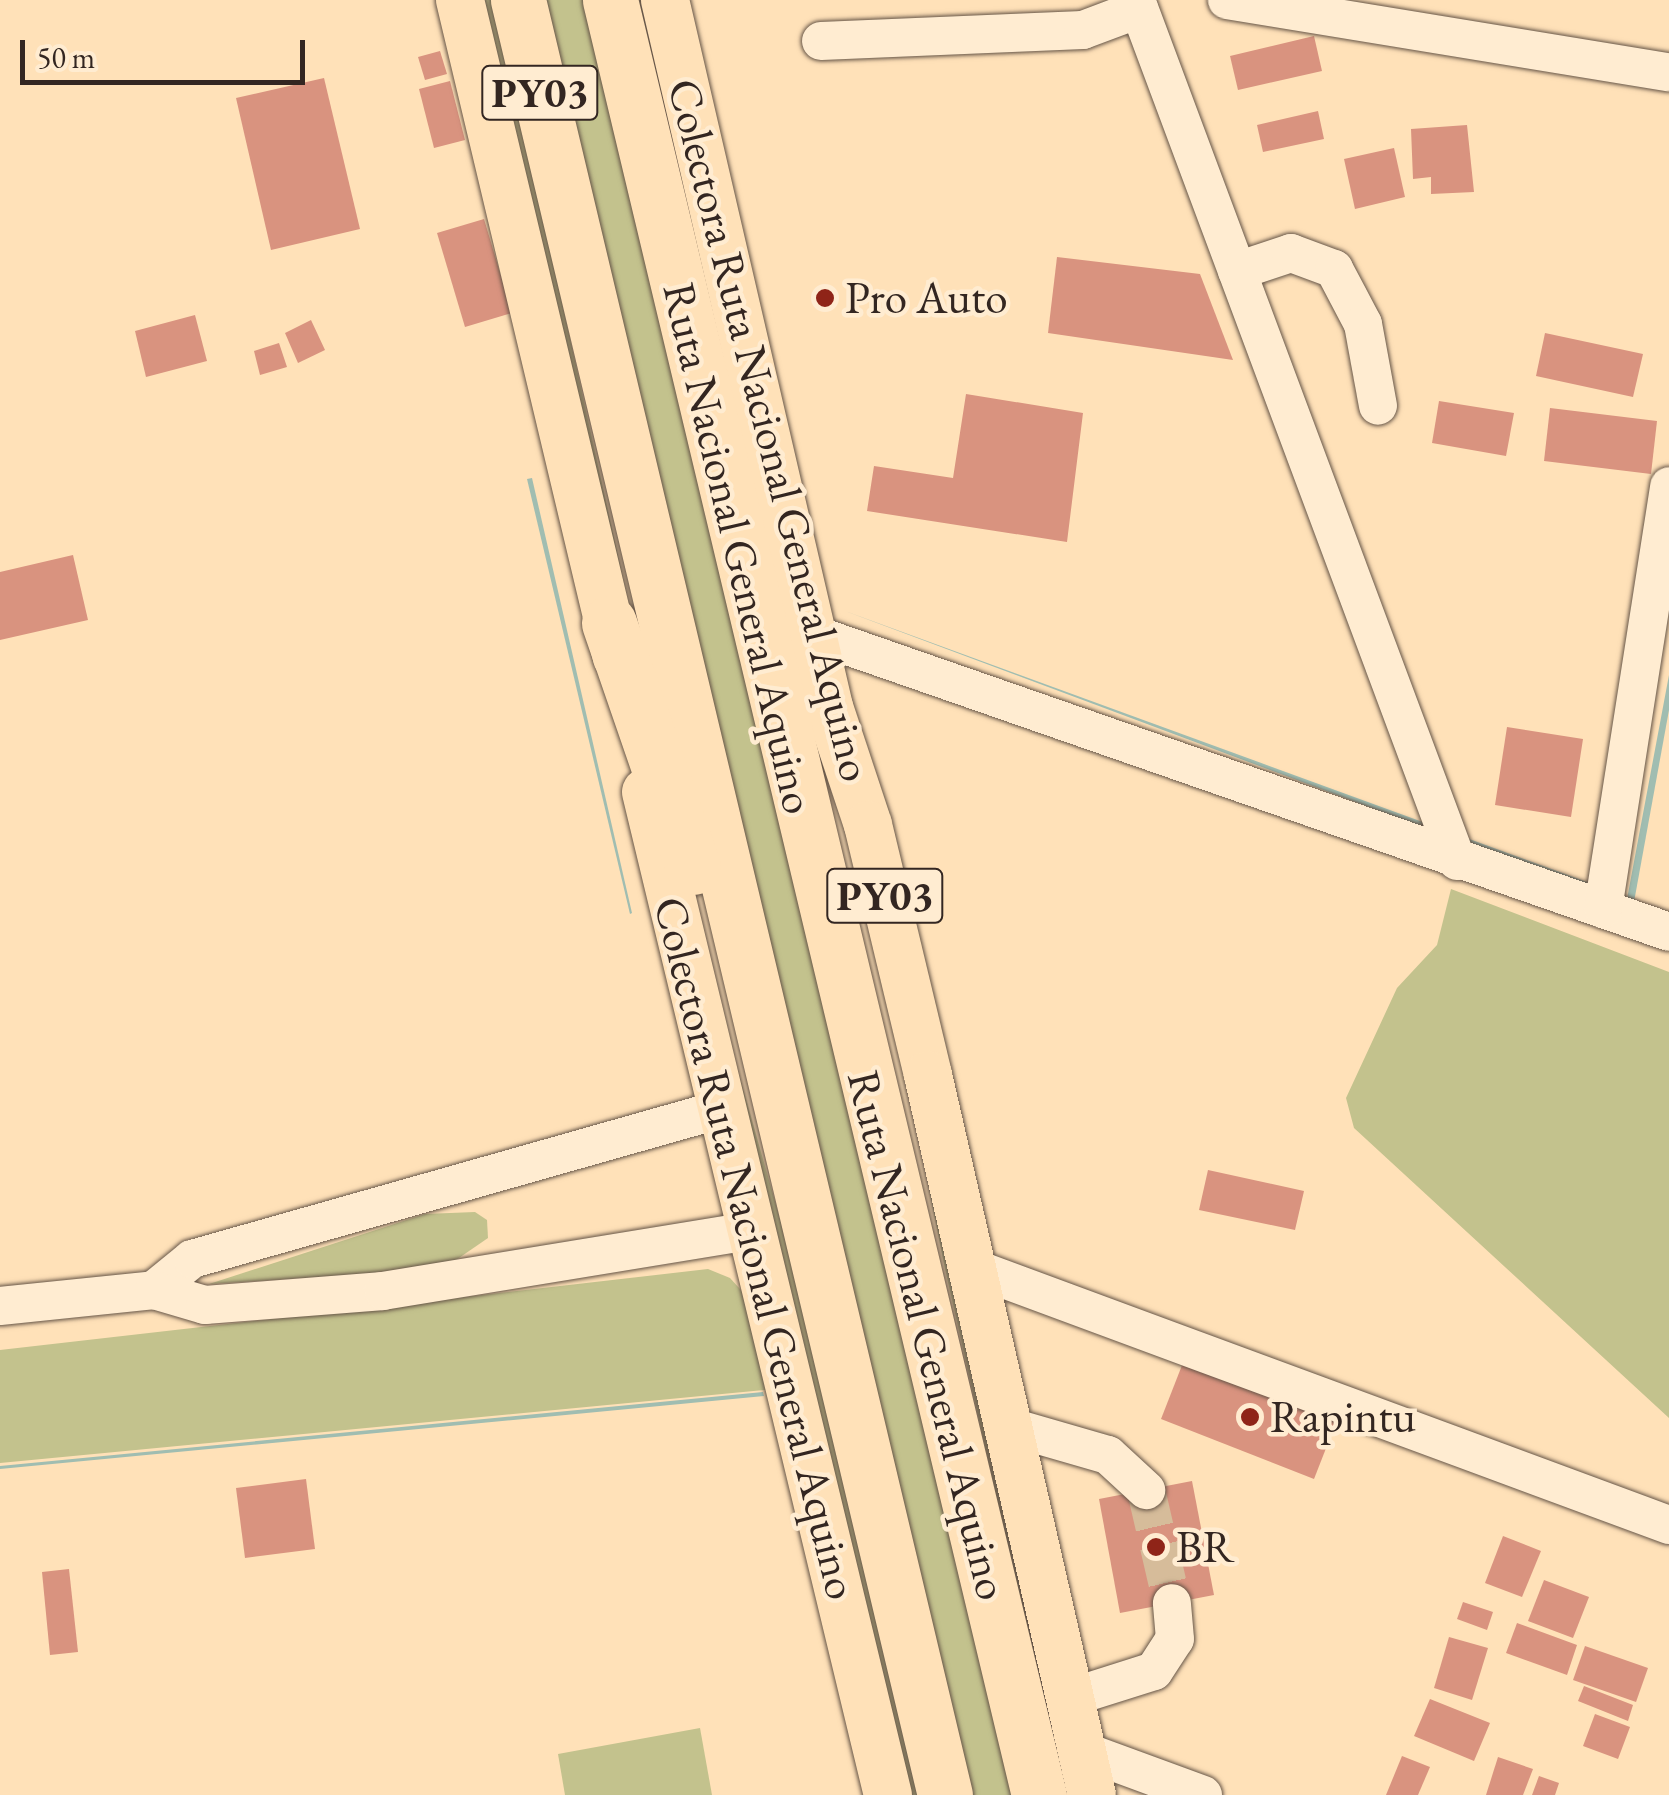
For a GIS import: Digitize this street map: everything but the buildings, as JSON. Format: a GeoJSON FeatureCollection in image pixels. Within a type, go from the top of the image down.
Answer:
{"type":"FeatureCollection","features":[{"type":"Feature","properties":{"kind":"highway","name":"Ruta Nacional General Aquino"},"geometry":{"type":"LineString","coordinates":[[518,0],[946,1795]]}},
{"type":"Feature","properties":{"kind":"highway","name":"Ruta Nacional General Aquino"},"geometry":{"type":"LineString","coordinates":[[610,0],[1039,1795]]}},
{"type":"Feature","properties":{"kind":"highway"},"geometry":{"type":"LineString","coordinates":[[609,624],[800,1178]]}},
{"type":"Feature","properties":{"kind":"main road","name":"Colectora Ruta Nacional General Aquino"},"geometry":{"type":"LineString","coordinates":[[460,0],[888,1795]]}},
{"type":"Feature","properties":{"kind":"main road","name":"Colectora Ruta Nacional General Aquino"},"geometry":{"type":"LineString","coordinates":[[665,0],[829,707],[868,825],[1092,1795]]}},
{"type":"Feature","properties":{"kind":"main road"},"geometry":{"type":"LineString","coordinates":[[829,707],[888,1169]]}},
{"type":"Feature","properties":{"kind":"street"},"geometry":{"type":"LineString","coordinates":[[1226,0],[1669,72]]}},
{"type":"Feature","properties":{"kind":"street"},"geometry":{"type":"LineString","coordinates":[[821,41],[1083,30],[1137,4],[1458,861]]}},
{"type":"Feature","properties":{"kind":"street"},"geometry":{"type":"LineString","coordinates":[[1237,271],[1291,253],[1334,268],[1363,324],[1378,406]]}},
{"type":"Feature","properties":{"kind":"street"},"geometry":{"type":"LineString","coordinates":[[1602,908],[1668,492]]}},
{"type":"Feature","properties":{"kind":"street"},"geometry":{"type":"LineString","coordinates":[[813,634],[1669,932]]}},
{"type":"Feature","properties":{"kind":"street"},"geometry":{"type":"LineString","coordinates":[[154,1290],[192,1259],[725,1108]]}},
{"type":"Feature","properties":{"kind":"street"},"geometry":{"type":"LineString","coordinates":[[0,1306],[154,1290],[204,1305],[383,1292],[755,1230]]}},
{"type":"Feature","properties":{"kind":"street"},"geometry":{"type":"LineString","coordinates":[[971,1267],[1669,1525]]}},
{"type":"Feature","properties":{"kind":"street"},"geometry":{"type":"LineString","coordinates":[[1004,1425],[1108,1454],[1146,1490]]}},
{"type":"Feature","properties":{"kind":"street"},"geometry":{"type":"LineString","coordinates":[[1069,1698],[1154,1671],[1175,1639],[1172,1603]]}},
{"type":"Feature","properties":{"kind":"street"},"geometry":{"type":"LineString","coordinates":[[1080,1750],[1203,1795]]}},
{"type":"Feature","properties":{"kind":"shaded area"},"geometry":{"type":"Polygon","coordinates":[[[474,0],[495,0],[638,646],[474,0]]]}},
{"type":"Feature","properties":{"kind":"shaded area"},"geometry":{"type":"Polygon","coordinates":[[[544,0],[591,0],[1013,1795],[969,1795],[544,0]]]}},
{"type":"Feature","properties":{"kind":"shaded area"},"geometry":{"type":"Polygon","coordinates":[[[532,478],[632,913],[630,914],[527,479],[532,478]]]}},
{"type":"Feature","properties":{"kind":"shaded area"},"geometry":{"type":"Polygon","coordinates":[[[845,611],[1590,883],[1588,889],[845,611]]]}},
{"type":"Feature","properties":{"kind":"shaded area"},"geometry":{"type":"Polygon","coordinates":[[[1669,675],[1669,710],[1634,902],[1627,899],[1669,675]]]}},
{"type":"Feature","properties":{"kind":"shaded area"},"geometry":{"type":"Polygon","coordinates":[[[673,842],[836,1416],[924,1795],[907,1795],[673,842]]]}},
{"type":"Feature","properties":{"kind":"shaded area"},"geometry":{"type":"Polygon","coordinates":[[[868,882],[1075,1795],[1064,1795],[945,1269],[868,882]]]}},
{"type":"Feature","properties":{"kind":"shaded area"},"geometry":{"type":"Polygon","coordinates":[[[1451,889],[1669,972],[1669,1418],[1354,1128],[1346,1098],[1397,988],[1437,945],[1451,889]]]}},
{"type":"Feature","properties":{"kind":"shaded area"},"geometry":{"type":"Polygon","coordinates":[[[475,1212],[487,1220],[488,1238],[456,1260],[371,1274],[209,1284],[425,1214],[475,1212]]]}},
{"type":"Feature","properties":{"kind":"shaded area"},"geometry":{"type":"Polygon","coordinates":[[[708,1269],[730,1278],[750,1300],[774,1389],[0,1463],[0,1350],[708,1269]]]}},
{"type":"Feature","properties":{"kind":"shaded area"},"geometry":{"type":"Polygon","coordinates":[[[763,1392],[764,1396],[0,1469],[0,1466],[763,1392]]]}},
{"type":"Feature","properties":{"kind":"shaded area"},"geometry":{"type":"Polygon","coordinates":[[[700,1728],[712,1795],[565,1795],[558,1754],[700,1728]]]}},
{"type":"Feature","properties":{"kind":"tunnel"},"geometry":{"type":"LineString","coordinates":[[1146,1490],[1172,1603]]}},
{"type":"Feature","properties":{"kind":"place","name":"Pro Auto"},"geometry":{"type":"Point","coordinates":[825,298]}},
{"type":"Feature","properties":{"kind":"place","name":"Rapintu"},"geometry":{"type":"Point","coordinates":[1250,1417]}},
{"type":"Feature","properties":{"kind":"place","name":"BR"},"geometry":{"type":"Point","coordinates":[1156,1547]}}]}
